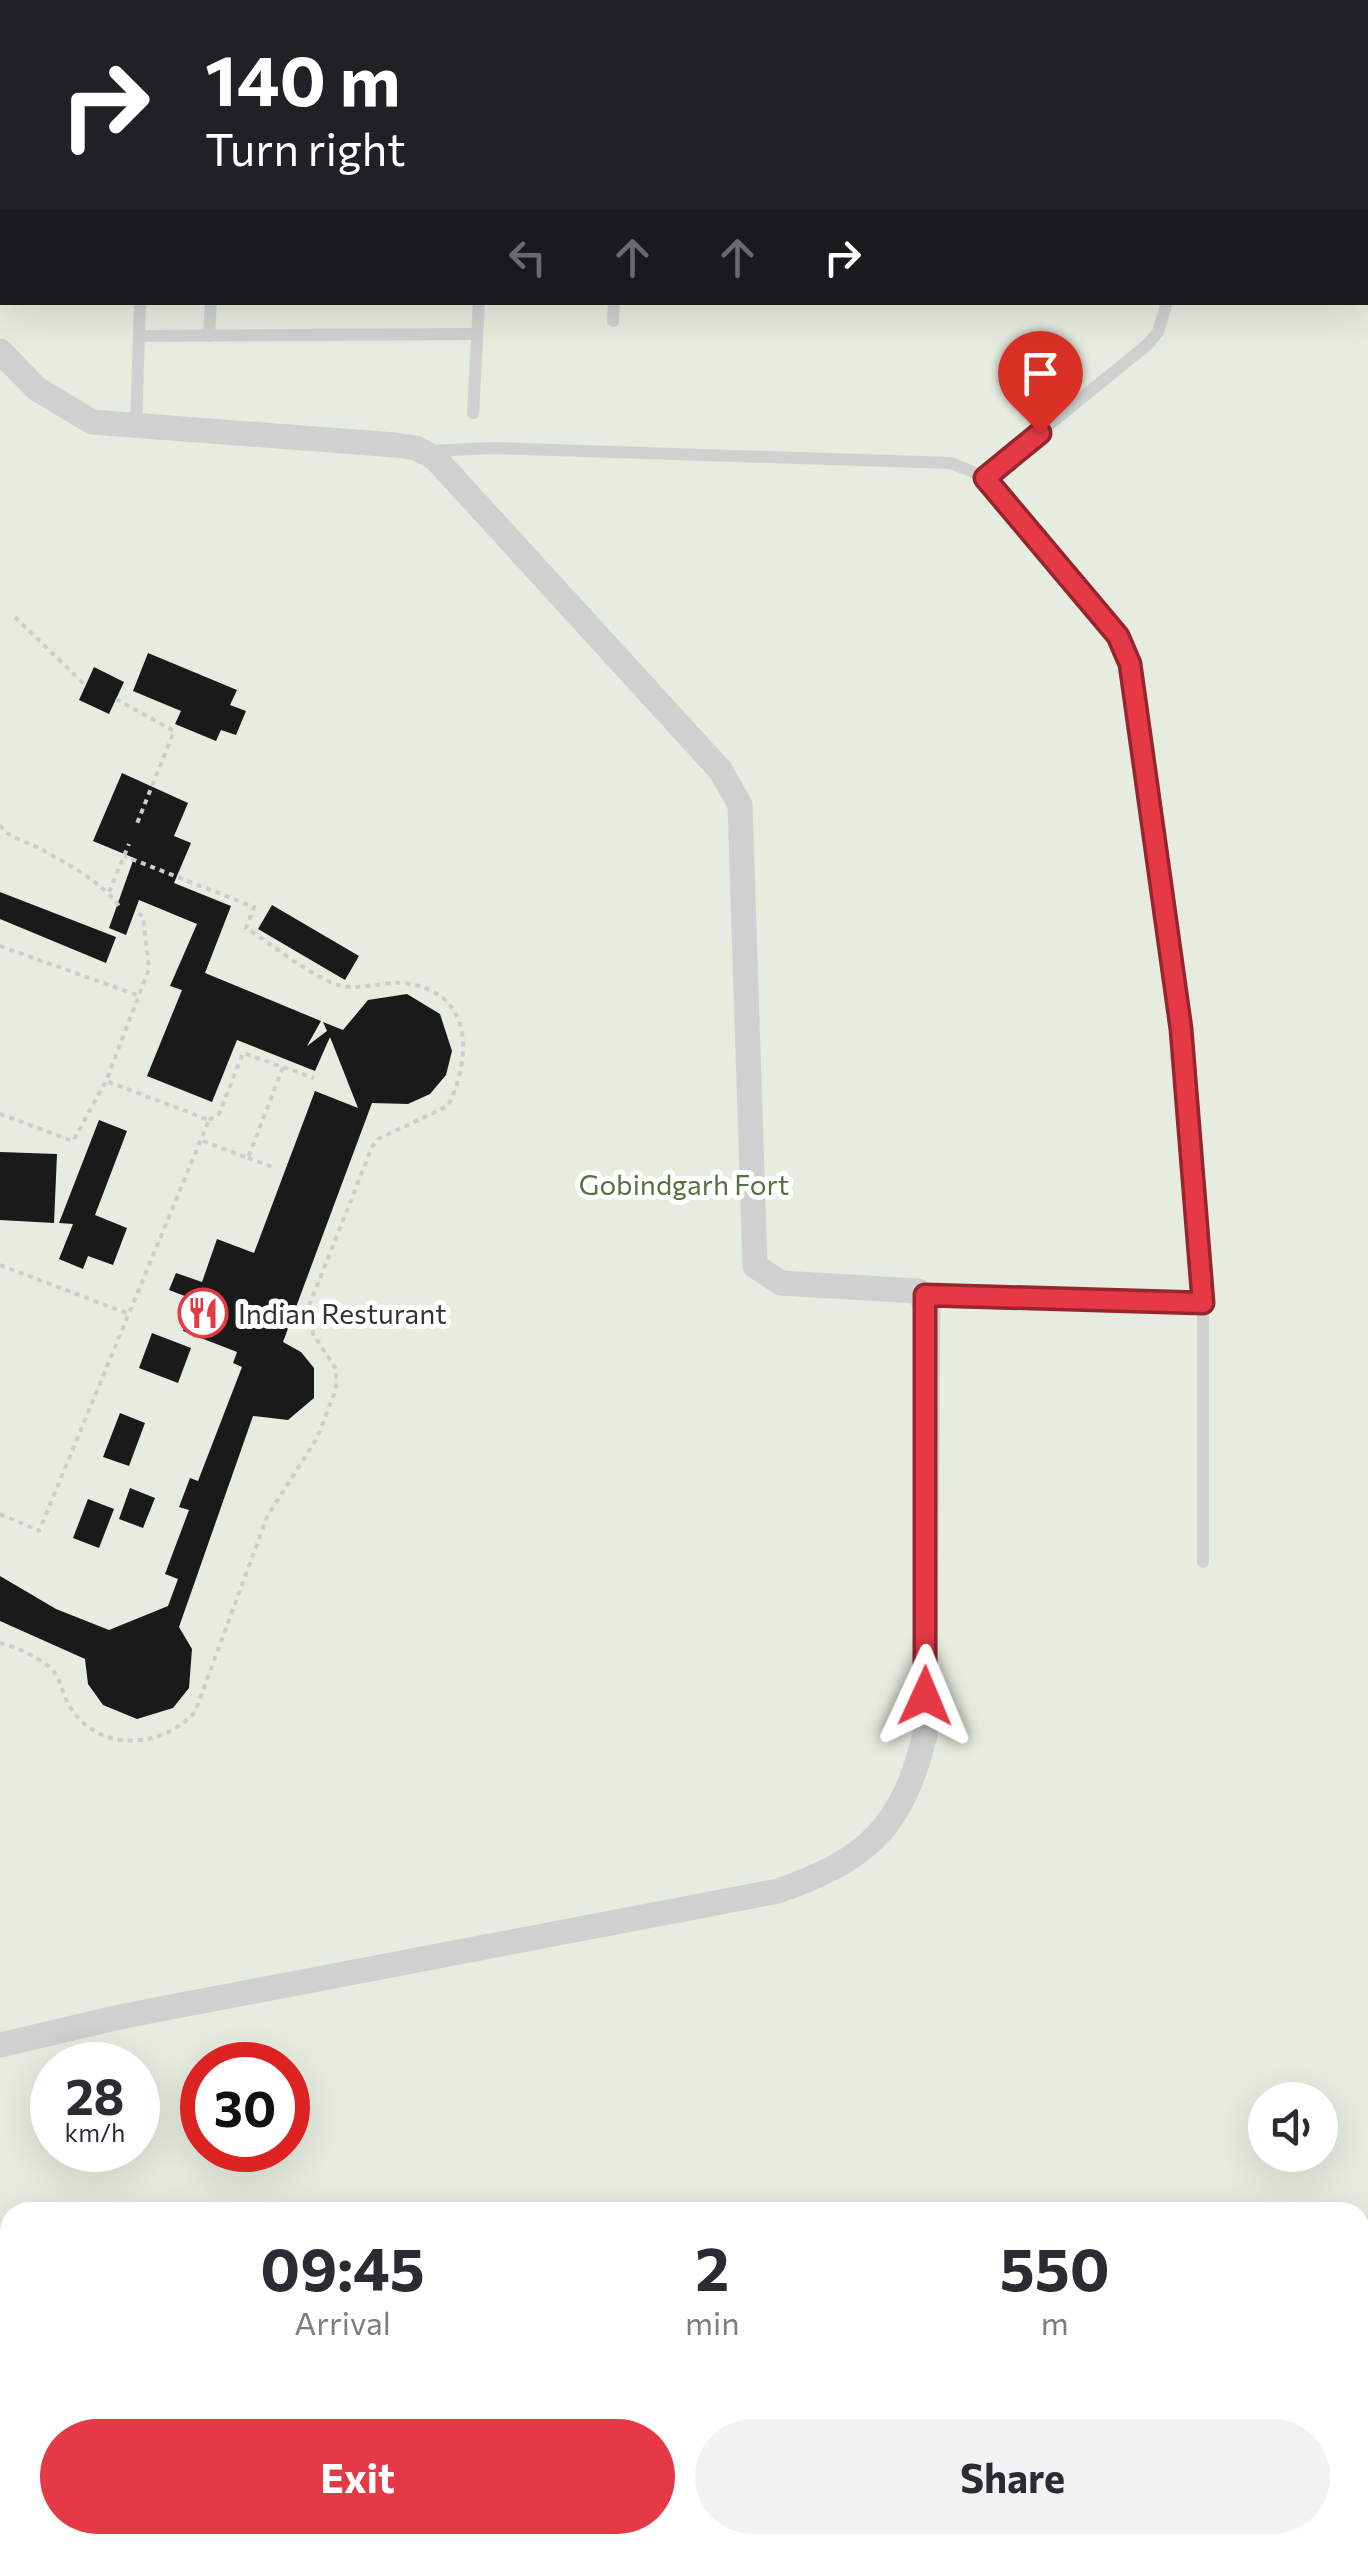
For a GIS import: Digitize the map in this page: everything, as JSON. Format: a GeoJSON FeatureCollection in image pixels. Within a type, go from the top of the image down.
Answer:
{"type":"FeatureCollection","features":[{"type":"Feature","properties":{"kind":"street"},"geometry":{"type":"LineString","coordinates":[[0,351],[37,389],[76,416],[136,428],[395,445],[425,452],[721,771],[740,805],[755,1266],[780,1284],[909,1289],[925,1295],[925,1734],[904,1798],[887,1824],[850,1862],[760,1894],[124,2016],[0,2045]]}},
{"type":"Feature","properties":{"kind":"lane"},"geometry":{"type":"LineString","coordinates":[[136,428],[140,305]]}},
{"type":"Feature","properties":{"kind":"lane"},"geometry":{"type":"LineString","coordinates":[[209,336],[211,305]]}},
{"type":"Feature","properties":{"kind":"lane"},"geometry":{"type":"LineString","coordinates":[[474,413],[479,305]]}},
{"type":"Feature","properties":{"kind":"lane"},"geometry":{"type":"LineString","coordinates":[[614,305],[614,320]]}},
{"type":"Feature","properties":{"kind":"lane"},"geometry":{"type":"LineString","coordinates":[[985,478],[1148,344],[1158,332],[1166,305]]}},
{"type":"Feature","properties":{"kind":"lane"},"geometry":{"type":"LineString","coordinates":[[139,336],[477,334]]}},
{"type":"Feature","properties":{"kind":"lane"},"geometry":{"type":"LineString","coordinates":[[425,452],[492,448],[951,464],[985,478],[1118,636],[1130,664],[1181,1029],[1203,1303],[1203,1562]]}},
{"type":"Feature","properties":{"kind":"lane"},"geometry":{"type":"LineString","coordinates":[[925,1295],[1203,1303]]}},
{"type":"Feature","properties":{"kind":"path"},"geometry":{"type":"LineString","coordinates":[[15,617],[54,659],[86,685]]}},
{"type":"Feature","properties":{"kind":"path"},"geometry":{"type":"LineString","coordinates":[[116,699],[174,732],[136,826]]}},
{"type":"Feature","properties":{"kind":"path"},"geometry":{"type":"LineString","coordinates":[[0,825],[6,834],[37,847],[109,892],[119,906]]}},
{"type":"Feature","properties":{"kind":"path"},"geometry":{"type":"LineString","coordinates":[[109,892],[129,844]]}},
{"type":"Feature","properties":{"kind":"path"},"geometry":{"type":"LineString","coordinates":[[0,1643],[49,1666],[60,1680],[70,1708],[100,1734],[154,1741],[178,1732],[196,1712],[267,1517],[316,1438],[336,1389],[336,1369],[312,1334],[309,1306],[372,1147],[378,1139],[448,1106],[464,1065],[458,1020],[449,1004],[435,993],[402,983],[340,986],[246,928],[254,907],[124,856]]}},
{"type":"Feature","properties":{"kind":"path"},"geometry":{"type":"LineString","coordinates":[[0,1114],[73,1141],[106,1081],[149,969],[144,916],[134,912]]}},
{"type":"Feature","properties":{"kind":"path"},"geometry":{"type":"LineString","coordinates":[[0,946],[138,996]]}},
{"type":"Feature","properties":{"kind":"path"},"geometry":{"type":"LineString","coordinates":[[0,1514],[39,1530],[209,1120],[219,1114],[243,1053],[314,1078]]}},
{"type":"Feature","properties":{"kind":"path"},"geometry":{"type":"LineString","coordinates":[[248,1158],[283,1068]]}},
{"type":"Feature","properties":{"kind":"path"},"geometry":{"type":"LineString","coordinates":[[106,1081],[209,1120]]}},
{"type":"Feature","properties":{"kind":"path"},"geometry":{"type":"LineString","coordinates":[[201,1141],[275,1168]]}},
{"type":"Feature","properties":{"kind":"path"},"geometry":{"type":"LineString","coordinates":[[0,1265],[128,1314]]}},
{"type":"Feature","properties":{"kind":"green space","name":"Gobindgarh Fort"},"geometry":{"type":"Polygon","coordinates":[[[0,305],[1368,305],[1368,2202],[0,2202],[0,305]]]}},
{"type":"Feature","properties":{"kind":"building"},"geometry":{"type":"Polygon","coordinates":[[[148,653],[237,690],[230,705],[246,711],[236,735],[221,730],[216,741],[175,724],[181,711],[133,691],[148,653]]]}},
{"type":"Feature","properties":{"kind":"building"},"geometry":{"type":"Polygon","coordinates":[[[94,667],[124,682],[109,714],[79,700],[94,667]]]}},
{"type":"Feature","properties":{"kind":"building"},"geometry":{"type":"Polygon","coordinates":[[[122,773],[188,803],[174,836],[191,843],[174,883],[231,906],[205,973],[321,1021],[307,1046],[327,1031],[323,1022],[343,1030],[368,1000],[407,994],[440,1014],[452,1051],[446,1075],[430,1094],[408,1104],[372,1103],[283,1342],[301,1352],[314,1368],[314,1398],[288,1420],[253,1416],[179,1627],[192,1649],[189,1688],[173,1708],[137,1719],[103,1705],[88,1684],[85,1659],[0,1621],[0,1576],[56,1609],[109,1630],[168,1606],[178,1579],[165,1574],[189,1510],[179,1507],[190,1478],[198,1481],[242,1367],[233,1363],[237,1352],[183,1331],[195,1300],[169,1290],[176,1273],[202,1282],[217,1239],[254,1253],[315,1091],[358,1108],[330,1037],[315,1071],[237,1040],[212,1102],[147,1076],[182,990],[170,986],[197,924],[139,900],[126,935],[109,928],[134,858],[93,841],[122,773]]]}},
{"type":"Feature","properties":{"kind":"building"},"geometry":{"type":"Polygon","coordinates":[[[0,892],[116,937],[106,963],[0,919],[0,892]]]}},
{"type":"Feature","properties":{"kind":"building"},"geometry":{"type":"Polygon","coordinates":[[[272,905],[359,956],[345,980],[258,929],[272,905]]]}},
{"type":"Feature","properties":{"kind":"building"},"geometry":{"type":"Polygon","coordinates":[[[99,1120],[127,1131],[95,1215],[127,1228],[113,1265],[88,1256],[83,1269],[59,1259],[73,1224],[59,1223],[99,1120]]]}},
{"type":"Feature","properties":{"kind":"building"},"geometry":{"type":"Polygon","coordinates":[[[0,1152],[57,1154],[54,1223],[0,1220],[0,1152]]]}},
{"type":"Feature","properties":{"kind":"building"},"geometry":{"type":"Polygon","coordinates":[[[152,1333],[191,1348],[178,1383],[139,1368],[152,1333]]]}},
{"type":"Feature","properties":{"kind":"building"},"geometry":{"type":"Polygon","coordinates":[[[120,1413],[145,1423],[129,1466],[103,1457],[120,1413]]]}},
{"type":"Feature","properties":{"kind":"building"},"geometry":{"type":"Polygon","coordinates":[[[130,1488],[155,1498],[143,1528],[119,1519],[130,1488]]]}},
{"type":"Feature","properties":{"kind":"building"},"geometry":{"type":"Polygon","coordinates":[[[88,1499],[114,1509],[99,1548],[73,1538],[88,1499]]]}},
{"type":"Feature","properties":{"kind":"place","name":"Indian Resturant"},"geometry":{"type":"Point","coordinates":[203,1313]}},
{"type":"Feature","properties":{"kind":"route"},"geometry":{"type":"LineString","coordinates":[[925,1696],[925,1295],[1203,1303],[1181,1029],[1136,685],[1118,636],[985,478],[1040,433]]}}]}
